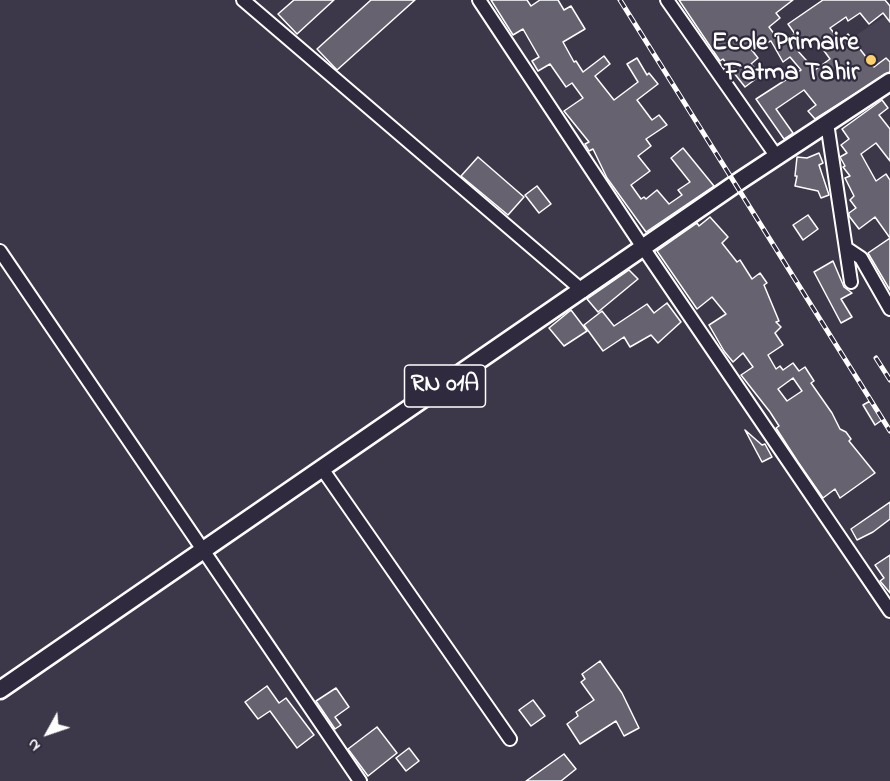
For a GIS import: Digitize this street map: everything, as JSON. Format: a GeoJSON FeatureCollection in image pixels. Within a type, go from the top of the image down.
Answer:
{"type":"FeatureCollection","features":[{"type":"Feature","properties":{"kind":"main road","name":"RN 01A"},"geometry":{"type":"LineString","coordinates":[[0,690],[777,157],[890,82]]}},
{"type":"Feature","properties":{"kind":"street"},"geometry":{"type":"LineString","coordinates":[[243,0],[583,291]]}},
{"type":"Feature","properties":{"kind":"street"},"geometry":{"type":"LineString","coordinates":[[479,0],[644,249],[890,611]]}},
{"type":"Feature","properties":{"kind":"street"},"geometry":{"type":"LineString","coordinates":[[667,0],[777,157]]}},
{"type":"Feature","properties":{"kind":"street"},"geometry":{"type":"LineString","coordinates":[[827,123],[851,282]]}},
{"type":"Feature","properties":{"kind":"street"},"geometry":{"type":"LineString","coordinates":[[846,248],[861,258],[890,309]]}},
{"type":"Feature","properties":{"kind":"street"},"geometry":{"type":"LineString","coordinates":[[0,250],[360,781]]}},
{"type":"Feature","properties":{"kind":"street"},"geometry":{"type":"LineString","coordinates":[[323,470],[510,739]]}},
{"type":"Feature","properties":{"kind":"shaded area","name":"Ecole Primaire Fatma Tahir"},"geometry":{"type":"Polygon","coordinates":[[[890,13],[890,74],[872,86],[841,45],[890,13]]]}},
{"type":"Feature","properties":{"kind":"building"},"geometry":{"type":"Polygon","coordinates":[[[294,0],[334,0],[297,34],[278,14],[294,0]]]}},
{"type":"Feature","properties":{"kind":"building"},"geometry":{"type":"Polygon","coordinates":[[[371,0],[415,0],[337,70],[317,49],[371,0]]]}},
{"type":"Feature","properties":{"kind":"building"},"geometry":{"type":"Polygon","coordinates":[[[491,0],[527,0],[531,6],[540,0],[558,0],[564,10],[571,6],[585,29],[563,42],[574,62],[576,61],[583,72],[604,56],[610,64],[595,76],[614,100],[638,82],[627,64],[637,58],[647,75],[649,73],[658,84],[637,100],[652,120],[659,115],[667,125],[646,139],[651,146],[638,156],[650,171],[631,185],[641,199],[644,197],[646,199],[657,190],[669,204],[682,195],[678,190],[690,182],[671,158],[683,148],[714,186],[646,232],[607,178],[593,149],[589,151],[585,144],[589,142],[564,111],[583,98],[572,83],[566,87],[550,64],[538,71],[532,61],[539,57],[523,29],[513,35],[491,0]]]}},
{"type":"Feature","properties":{"kind":"building"},"geometry":{"type":"Polygon","coordinates":[[[679,0],[793,0],[776,13],[780,18],[769,27],[780,42],[795,34],[788,24],[823,0],[885,0],[890,6],[890,22],[883,13],[869,24],[860,13],[848,21],[846,17],[830,28],[840,41],[848,34],[874,67],[886,58],[890,62],[890,72],[815,119],[808,111],[816,105],[804,90],[776,109],[793,133],[784,139],[756,99],[801,70],[790,57],[783,62],[771,41],[751,49],[758,58],[751,64],[761,75],[745,87],[723,59],[720,61],[679,0]],[[814,37],[797,50],[815,70],[830,59],[814,37]]]}},
{"type":"Feature","properties":{"kind":"building"},"geometry":{"type":"Polygon","coordinates":[[[882,100],[888,108],[879,115],[890,129],[890,161],[876,143],[861,154],[876,181],[886,174],[890,180],[890,238],[875,217],[859,229],[849,216],[849,213],[856,208],[850,200],[854,196],[845,178],[850,176],[843,167],[845,166],[840,157],[847,153],[841,145],[849,139],[842,129],[882,100]]]}},
{"type":"Feature","properties":{"kind":"building"},"geometry":{"type":"Polygon","coordinates":[[[819,153],[823,163],[819,165],[829,195],[821,198],[818,191],[795,186],[797,157],[807,158],[819,153]]]}},
{"type":"Feature","properties":{"kind":"building"},"geometry":{"type":"Polygon","coordinates":[[[478,157],[524,197],[508,215],[461,176],[478,157]]]}},
{"type":"Feature","properties":{"kind":"building"},"geometry":{"type":"Polygon","coordinates":[[[537,186],[551,204],[539,213],[525,195],[537,186]]]}},
{"type":"Feature","properties":{"kind":"building"},"geometry":{"type":"Polygon","coordinates":[[[808,215],[818,229],[803,240],[793,225],[808,215]]]}},
{"type":"Feature","properties":{"kind":"building"},"geometry":{"type":"Polygon","coordinates":[[[710,217],[728,237],[722,243],[737,262],[740,260],[752,279],[760,273],[767,283],[764,285],[779,321],[776,322],[781,327],[775,333],[783,345],[768,355],[776,369],[780,366],[783,370],[793,363],[799,371],[805,367],[814,381],[811,383],[840,429],[846,432],[851,439],[849,441],[875,473],[840,498],[835,489],[823,498],[798,462],[776,428],[779,426],[770,412],[741,375],[753,367],[743,353],[733,362],[724,351],[709,325],[726,314],[712,297],[697,309],[657,251],[697,223],[699,226],[710,217]],[[793,378],[778,389],[787,401],[802,391],[793,378]]]}},
{"type":"Feature","properties":{"kind":"building"},"geometry":{"type":"Polygon","coordinates":[[[890,238],[890,290],[868,253],[890,238]]]}},
{"type":"Feature","properties":{"kind":"building"},"geometry":{"type":"Polygon","coordinates":[[[833,261],[844,287],[852,293],[841,299],[852,317],[841,323],[814,272],[833,261]]]}},
{"type":"Feature","properties":{"kind":"building"},"geometry":{"type":"Polygon","coordinates":[[[629,270],[638,279],[598,312],[587,299],[629,270]]]}},
{"type":"Feature","properties":{"kind":"building"},"geometry":{"type":"Polygon","coordinates":[[[667,303],[681,322],[658,343],[651,335],[630,347],[624,337],[603,351],[584,325],[602,311],[614,326],[647,304],[654,313],[667,303]]]}},
{"type":"Feature","properties":{"kind":"building"},"geometry":{"type":"Polygon","coordinates":[[[571,310],[587,331],[564,346],[549,328],[571,310]]]}},
{"type":"Feature","properties":{"kind":"building"},"geometry":{"type":"Polygon","coordinates":[[[870,401],[882,420],[875,425],[863,405],[870,401]]]}},
{"type":"Feature","properties":{"kind":"building"},"geometry":{"type":"Polygon","coordinates":[[[745,430],[762,445],[765,444],[772,457],[762,462],[745,430]]]}},
{"type":"Feature","properties":{"kind":"building"},"geometry":{"type":"Polygon","coordinates":[[[890,502],[890,519],[873,532],[857,540],[851,529],[890,502]]]}},
{"type":"Feature","properties":{"kind":"building"},"geometry":{"type":"Polygon","coordinates":[[[890,555],[890,593],[880,581],[884,578],[875,565],[890,555]]]}},
{"type":"Feature","properties":{"kind":"building"},"geometry":{"type":"Polygon","coordinates":[[[600,661],[622,693],[639,728],[624,736],[616,721],[580,744],[567,724],[578,716],[576,712],[594,700],[581,682],[585,679],[582,674],[600,661]]]}},
{"type":"Feature","properties":{"kind":"building"},"geometry":{"type":"Polygon","coordinates":[[[267,686],[279,703],[286,698],[314,735],[297,748],[270,711],[258,719],[245,702],[267,686]]]}},
{"type":"Feature","properties":{"kind":"building"},"geometry":{"type":"Polygon","coordinates":[[[336,688],[349,707],[335,717],[341,725],[335,729],[316,701],[336,688]]]}},
{"type":"Feature","properties":{"kind":"building"},"geometry":{"type":"Polygon","coordinates":[[[533,700],[545,716],[531,726],[519,710],[533,700]]]}},
{"type":"Feature","properties":{"kind":"building"},"geometry":{"type":"Polygon","coordinates":[[[377,727],[397,753],[368,776],[348,749],[377,727]]]}},
{"type":"Feature","properties":{"kind":"building"},"geometry":{"type":"Polygon","coordinates":[[[409,748],[419,761],[406,771],[396,758],[409,748]]]}},
{"type":"Feature","properties":{"kind":"building"},"geometry":{"type":"Polygon","coordinates":[[[564,754],[576,769],[561,781],[526,781],[564,754]]]}},
{"type":"Feature","properties":{"kind":"railway"},"geometry":{"type":"LineString","coordinates":[[620,0],[890,431]]}},
{"type":"Feature","properties":{"kind":"railway"},"geometry":{"type":"LineString","coordinates":[[876,358],[890,380]]}},
{"type":"Feature","properties":{"kind":"place","name":"Ecole Primaire Fatma Tahir"},"geometry":{"type":"Point","coordinates":[871,60]}}]}
